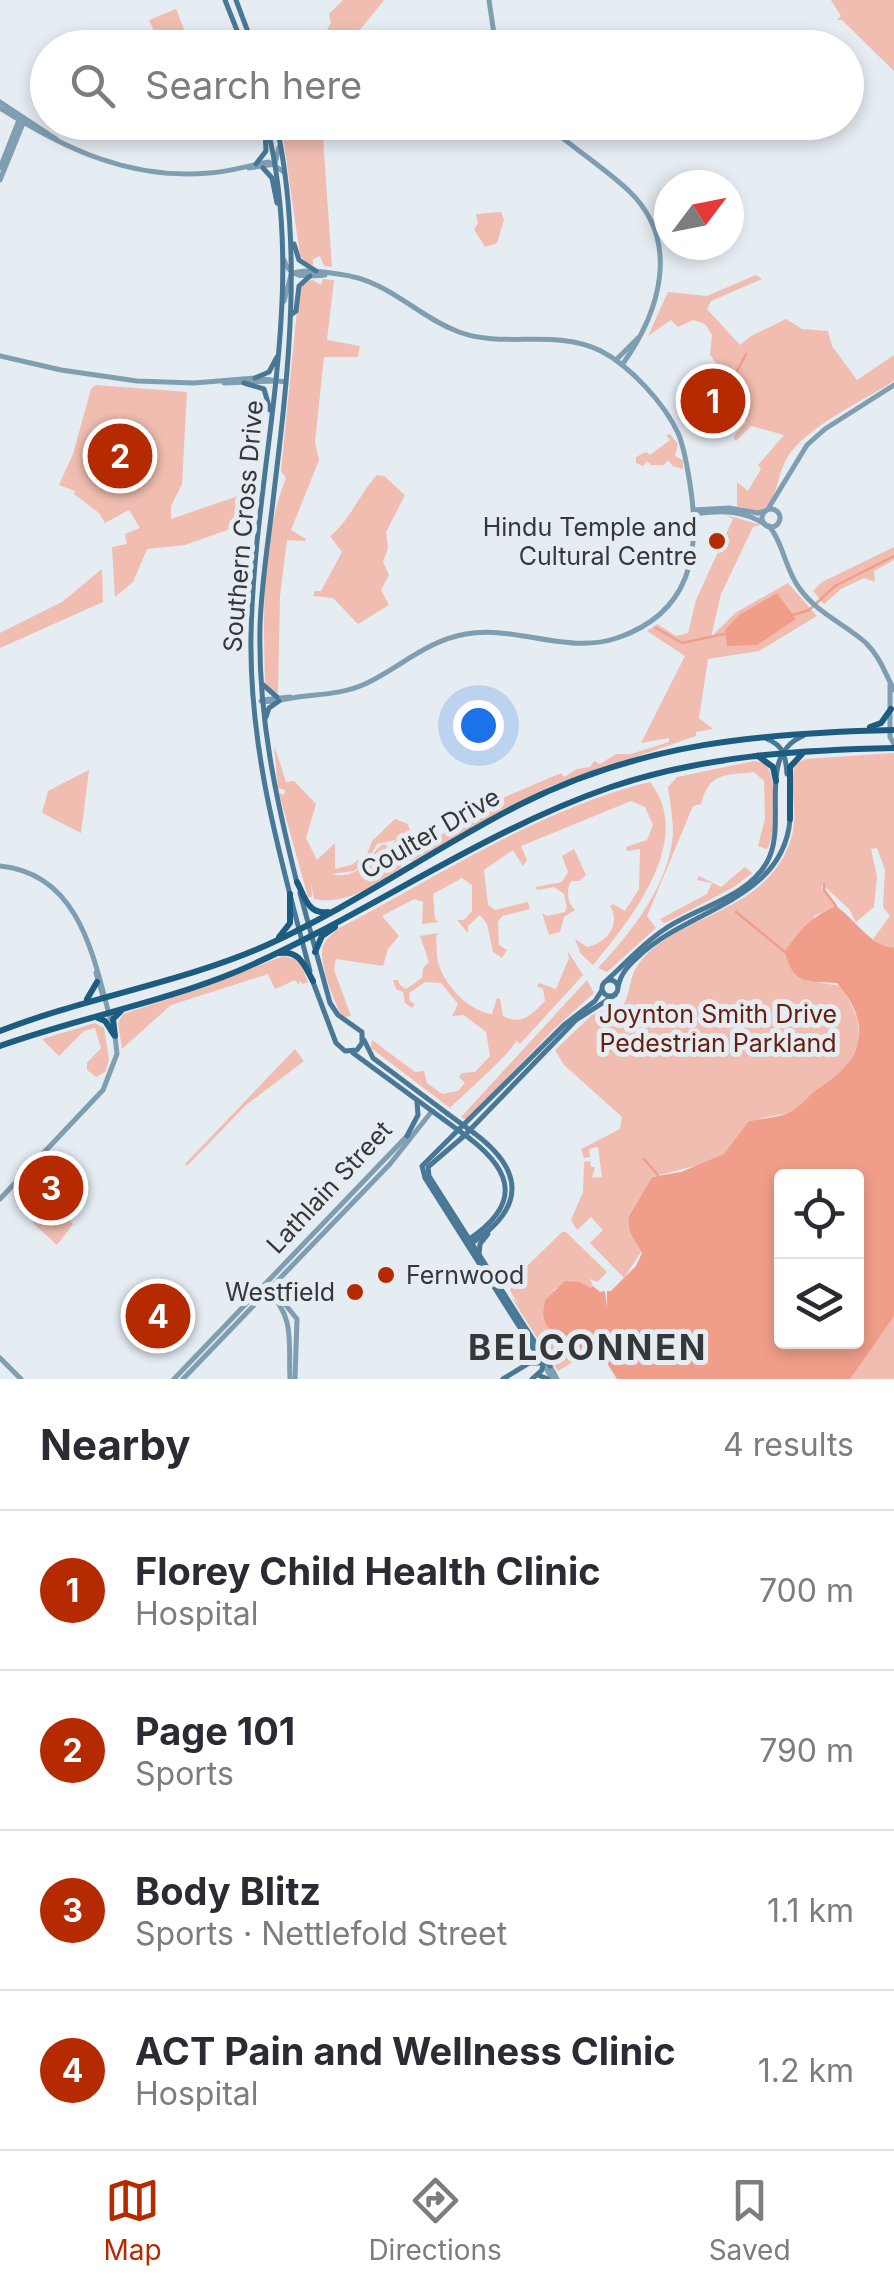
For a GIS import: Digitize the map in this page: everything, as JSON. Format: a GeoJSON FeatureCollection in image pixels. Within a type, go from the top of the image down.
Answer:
{"type":"FeatureCollection","features":[{"type":"Feature","properties":{"kind":"main road"},"geometry":{"type":"LineString","coordinates":[[225,0],[237,30]]}},
{"type":"Feature","properties":{"kind":"main road"},"geometry":{"type":"LineString","coordinates":[[236,0],[247,30]]}},
{"type":"Feature","properties":{"kind":"main road"},"geometry":{"type":"LineString","coordinates":[[266,140],[260,166],[270,174],[281,213]]}},
{"type":"Feature","properties":{"kind":"main road","name":"Southern Cross Drive"},"geometry":{"type":"LineString","coordinates":[[270,140],[281,213],[284,301],[252,594],[254,716],[262,778],[290,894],[313,981],[335,1036]]}},
{"type":"Feature","properties":{"kind":"main road","name":"Southern Cross Drive"},"geometry":{"type":"LineString","coordinates":[[279,140],[290,206],[292,314],[262,594],[261,701],[286,839],[322,977]]}},
{"type":"Feature","properties":{"kind":"main road"},"geometry":{"type":"LineString","coordinates":[[291,221],[299,260],[317,274],[299,286],[296,312],[292,314]]}},
{"type":"Feature","properties":{"kind":"main road"},"geometry":{"type":"LineString","coordinates":[[256,378],[273,366],[282,334]]}},
{"type":"Feature","properties":{"kind":"main road"},"geometry":{"type":"LineString","coordinates":[[244,384],[258,386],[267,394],[272,422]]}},
{"type":"Feature","properties":{"kind":"main road"},"geometry":{"type":"LineString","coordinates":[[260,681],[278,699],[267,712],[266,739]]}},
{"type":"Feature","properties":{"kind":"main road"},"geometry":{"type":"LineString","coordinates":[[859,731],[881,724],[891,710]]}},
{"type":"Feature","properties":{"kind":"main road","name":"Coulter Drive"},"geometry":{"type":"LineString","coordinates":[[0,1031],[260,948],[337,910],[520,804],[588,775],[654,754],[730,738],[892,730]]}},
{"type":"Feature","properties":{"kind":"main road"},"geometry":{"type":"LineString","coordinates":[[776,840],[777,763],[792,741],[817,732]]}},
{"type":"Feature","properties":{"kind":"main road"},"geometry":{"type":"LineString","coordinates":[[545,1362],[422,1169],[427,1158],[459,1133],[564,1026],[595,1001],[606,980],[661,931],[750,882],[768,861],[776,840],[790,822],[786,758],[771,740],[730,738]]}},
{"type":"Feature","properties":{"kind":"main road","name":"Coulter Drive"},"geometry":{"type":"LineString","coordinates":[[3,1045],[211,981],[302,940],[547,813],[590,795],[659,773],[752,755],[892,746]]}},
{"type":"Feature","properties":{"kind":"main road"},"geometry":{"type":"LineString","coordinates":[[545,1362],[531,1346],[429,1176],[430,1162],[464,1136],[576,1020],[614,995],[624,971],[655,942],[760,881],[781,853],[790,822],[791,763],[800,754],[818,750]]}},
{"type":"Feature","properties":{"kind":"main road"},"geometry":{"type":"LineString","coordinates":[[752,755],[770,762],[776,781]]}},
{"type":"Feature","properties":{"kind":"main road"},"geometry":{"type":"LineString","coordinates":[[778,810],[790,822]]}},
{"type":"Feature","properties":{"kind":"main road"},"geometry":{"type":"LineString","coordinates":[[277,842],[286,839]]}},
{"type":"Feature","properties":{"kind":"main road"},"geometry":{"type":"LineString","coordinates":[[297,882],[314,911],[337,910]]}},
{"type":"Feature","properties":{"kind":"main road"},"geometry":{"type":"LineString","coordinates":[[260,948],[288,929],[290,894]]}},
{"type":"Feature","properties":{"kind":"main road"},"geometry":{"type":"LineString","coordinates":[[315,952],[322,936],[347,916]]}},
{"type":"Feature","properties":{"kind":"main road"},"geometry":{"type":"LineString","coordinates":[[273,954],[296,954],[313,981]]}},
{"type":"Feature","properties":{"kind":"main road"},"geometry":{"type":"LineString","coordinates":[[322,977],[326,1001],[323,1008]]}},
{"type":"Feature","properties":{"kind":"main road"},"geometry":{"type":"LineString","coordinates":[[322,977],[338,1015],[359,1028],[374,1058],[499,1154],[511,1178],[510,1203],[481,1242],[480,1256]]}},
{"type":"Feature","properties":{"kind":"main road"},"geometry":{"type":"LineString","coordinates":[[82,1003],[94,992],[98,978],[115,994]]}},
{"type":"Feature","properties":{"kind":"main road"},"geometry":{"type":"LineString","coordinates":[[606,980],[614,980],[618,986]]}},
{"type":"Feature","properties":{"kind":"main road"},"geometry":{"type":"LineString","coordinates":[[602,990],[607,996],[614,995]]}},
{"type":"Feature","properties":{"kind":"main road"},"geometry":{"type":"LineString","coordinates":[[115,1036],[113,1019],[126,1007]]}},
{"type":"Feature","properties":{"kind":"main road"},"geometry":{"type":"LineString","coordinates":[[94,1017],[105,1021],[115,1036]]}},
{"type":"Feature","properties":{"kind":"main road"},"geometry":{"type":"LineString","coordinates":[[350,1024],[340,1027],[335,1036],[339,1048],[432,1106]]}},
{"type":"Feature","properties":{"kind":"main road"},"geometry":{"type":"LineString","coordinates":[[348,1052],[359,1048],[363,1038]]}},
{"type":"Feature","properties":{"kind":"main road"},"geometry":{"type":"LineString","coordinates":[[406,1091],[419,1108],[407,1136]]}},
{"type":"Feature","properties":{"kind":"main road"},"geometry":{"type":"LineString","coordinates":[[468,1242],[497,1216],[505,1190],[494,1158],[472,1135]]}},
{"type":"Feature","properties":{"kind":"main road"},"geometry":{"type":"LineString","coordinates":[[468,1242],[494,1228]]}},
{"type":"Feature","properties":{"kind":"main road"},"geometry":{"type":"LineString","coordinates":[[529,1363],[531,1346]]}},
{"type":"Feature","properties":{"kind":"main road"},"geometry":{"type":"LineString","coordinates":[[503,1379],[529,1363],[545,1362]]}},
{"type":"Feature","properties":{"kind":"main road"},"geometry":{"type":"LineString","coordinates":[[545,1362],[535,1377],[552,1379]]}},
{"type":"Feature","properties":{"kind":"street"},"geometry":{"type":"LineString","coordinates":[[489,0],[493,30]]}},
{"type":"Feature","properties":{"kind":"street"},"geometry":{"type":"LineString","coordinates":[[0,105],[30,124]]}},
{"type":"Feature","properties":{"kind":"street"},"geometry":{"type":"LineString","coordinates":[[0,168],[22,119]]}},
{"type":"Feature","properties":{"kind":"street"},"geometry":{"type":"LineString","coordinates":[[0,180],[22,119]]}},
{"type":"Feature","properties":{"kind":"street"},"geometry":{"type":"LineString","coordinates":[[55,140],[98,160],[149,172],[208,174],[275,164]]}},
{"type":"Feature","properties":{"kind":"street"},"geometry":{"type":"LineString","coordinates":[[565,140],[626,189],[644,210],[660,252],[656,302],[640,336],[619,363]]}},
{"type":"Feature","properties":{"kind":"street"},"geometry":{"type":"LineString","coordinates":[[275,164],[280,143]]}},
{"type":"Feature","properties":{"kind":"street"},"geometry":{"type":"LineString","coordinates":[[275,164],[285,175]]}},
{"type":"Feature","properties":{"kind":"street"},"geometry":{"type":"LineString","coordinates":[[284,260],[293,273]]}},
{"type":"Feature","properties":{"kind":"street"},"geometry":{"type":"LineString","coordinates":[[261,701],[331,694],[360,686],[438,642],[463,634],[489,632],[584,644],[631,633],[662,610],[682,585],[694,550],[694,512],[685,456],[666,412],[619,363],[596,349],[565,339],[496,339],[464,334],[386,287],[358,276],[293,273],[288,278],[284,301]]}},
{"type":"Feature","properties":{"kind":"street"},"geometry":{"type":"LineString","coordinates":[[0,356],[108,378],[244,384],[276,381]]}},
{"type":"Feature","properties":{"kind":"street"},"geometry":{"type":"LineString","coordinates":[[217,382],[256,378],[286,382]]}},
{"type":"Feature","properties":{"kind":"street"},"geometry":{"type":"LineString","coordinates":[[894,385],[825,429],[793,464],[778,496],[762,517],[780,544],[790,574],[808,599],[868,646],[884,666],[894,690]]}},
{"type":"Feature","properties":{"kind":"street"},"geometry":{"type":"LineString","coordinates":[[778,496],[780,544]]}},
{"type":"Feature","properties":{"kind":"street"},"geometry":{"type":"LineString","coordinates":[[694,512],[728,508],[778,512]]}},
{"type":"Feature","properties":{"kind":"street"},"geometry":{"type":"LineString","coordinates":[[694,512],[734,512],[767,525],[780,521]]}},
{"type":"Feature","properties":{"kind":"street"},"geometry":{"type":"LineString","coordinates":[[252,682],[261,701]]}},
{"type":"Feature","properties":{"kind":"street"},"geometry":{"type":"LineString","coordinates":[[890,682],[892,746]]}},
{"type":"Feature","properties":{"kind":"street"},"geometry":{"type":"LineString","coordinates":[[254,716],[261,701]]}},
{"type":"Feature","properties":{"kind":"street"},"geometry":{"type":"LineString","coordinates":[[0,866],[43,879],[68,902],[84,928],[115,1036],[115,1063],[103,1090],[0,1198]]}},
{"type":"Feature","properties":{"kind":"street","name":"Lathlain Street"},"geometry":{"type":"LineString","coordinates":[[184,1378],[432,1106]]}},
{"type":"Feature","properties":{"kind":"street","name":"Lathlain Street"},"geometry":{"type":"LineString","coordinates":[[174,1379],[390,1164],[432,1106]]}},
{"type":"Feature","properties":{"kind":"street"},"geometry":{"type":"LineString","coordinates":[[268,1287],[288,1319],[292,1379]]}},
{"type":"Feature","properties":{"kind":"street"},"geometry":{"type":"LineString","coordinates":[[0,1358],[21,1379]]}},
{"type":"Feature","properties":{"kind":"street"},"geometry":{"type":"LineString","coordinates":[[545,1362],[552,1379]]}},
{"type":"Feature","properties":{"kind":"green space"},"geometry":{"type":"Polygon","coordinates":[[[343,0],[384,0],[360,30],[327,30],[331,23],[329,14],[343,0]]]}},
{"type":"Feature","properties":{"kind":"green space"},"geometry":{"type":"Polygon","coordinates":[[[831,0],[894,0],[894,71],[864,42],[864,30],[852,30],[837,20],[841,16],[831,0]]]}},
{"type":"Feature","properties":{"kind":"green space"},"geometry":{"type":"Polygon","coordinates":[[[176,9],[184,30],[153,30],[149,20],[176,9]]]}},
{"type":"Feature","properties":{"kind":"green space"},"geometry":{"type":"Polygon","coordinates":[[[283,140],[323,140],[332,267],[324,266],[320,256],[313,259],[313,265],[300,255],[283,140]]]}},
{"type":"Feature","properties":{"kind":"green space"},"geometry":{"type":"Polygon","coordinates":[[[501,212],[504,220],[497,243],[485,247],[474,229],[478,223],[476,214],[501,212]]]}},
{"type":"Feature","properties":{"kind":"green space"},"geometry":{"type":"Polygon","coordinates":[[[756,275],[762,279],[711,301],[707,309],[740,345],[786,319],[802,329],[828,331],[832,346],[857,380],[894,355],[894,381],[821,425],[796,446],[783,465],[770,501],[759,512],[737,506],[737,482],[748,491],[761,469],[758,465],[784,435],[751,426],[736,441],[733,437],[746,422],[733,410],[719,425],[713,419],[700,423],[729,392],[710,355],[712,335],[705,324],[693,320],[678,327],[671,320],[648,336],[668,292],[707,296],[756,275]]]}},
{"type":"Feature","properties":{"kind":"green space"},"geometry":{"type":"Polygon","coordinates":[[[323,279],[334,280],[327,340],[360,346],[358,357],[324,357],[315,442],[319,460],[291,530],[306,539],[287,540],[280,596],[278,693],[266,687],[265,680],[268,551],[286,478],[281,471],[299,290],[306,281],[321,285],[323,279]]]}},
{"type":"Feature","properties":{"kind":"green space"},"geometry":{"type":"Polygon","coordinates":[[[96,385],[187,392],[182,484],[171,506],[171,519],[250,492],[247,523],[185,545],[147,549],[133,582],[115,597],[112,547],[127,544],[125,534],[140,528],[129,510],[105,523],[75,491],[59,485],[73,454],[91,389],[96,385]]]}},
{"type":"Feature","properties":{"kind":"green space"},"geometry":{"type":"Polygon","coordinates":[[[670,434],[678,444],[675,456],[683,460],[683,469],[668,460],[664,465],[636,463],[636,457],[646,452],[650,455],[670,440],[666,435],[670,434]]]}},
{"type":"Feature","properties":{"kind":"green space"},"geometry":{"type":"Polygon","coordinates":[[[377,475],[384,476],[405,495],[386,532],[388,548],[383,562],[389,575],[381,590],[389,605],[358,624],[333,598],[313,596],[315,591],[321,591],[342,552],[330,536],[377,475]]]}},
{"type":"Feature","properties":{"kind":"green space"},"geometry":{"type":"Polygon","coordinates":[[[726,515],[761,525],[753,527],[721,594],[711,637],[735,613],[788,583],[817,616],[759,651],[708,659],[699,718],[713,729],[548,787],[412,861],[404,860],[393,845],[395,840],[377,844],[365,859],[372,841],[395,819],[408,824],[414,843],[425,845],[498,800],[561,773],[564,777],[590,767],[594,761],[600,764],[616,754],[631,754],[669,742],[669,738],[641,743],[685,656],[647,631],[657,624],[676,636],[688,633],[696,600],[733,519],[726,515]]]}},
{"type":"Feature","properties":{"kind":"green space"},"geometry":{"type":"Polygon","coordinates":[[[894,547],[894,560],[874,571],[875,582],[864,578],[841,589],[824,604],[813,591],[822,582],[894,547]]]}},
{"type":"Feature","properties":{"kind":"green space"},"geometry":{"type":"Polygon","coordinates":[[[102,569],[103,602],[0,648],[0,633],[62,602],[102,569]]]}},
{"type":"Feature","properties":{"kind":"green space"},"geometry":{"type":"Polygon","coordinates":[[[274,745],[286,782],[294,781],[316,804],[306,838],[317,860],[335,843],[335,869],[361,858],[366,862],[383,844],[393,848],[401,868],[360,892],[338,899],[314,899],[311,883],[312,897],[308,897],[279,793],[284,795],[285,790],[278,788],[274,745]]]}},
{"type":"Feature","properties":{"kind":"green space","name":"Joynton Smith Drive Pedestrian Parkland"},"geometry":{"type":"Polygon","coordinates":[[[894,753],[894,950],[873,939],[890,916],[883,907],[885,870],[877,848],[871,849],[877,877],[874,907],[856,922],[849,909],[822,884],[836,906],[814,916],[807,981],[842,986],[857,1018],[860,1040],[846,1069],[793,1112],[749,1121],[726,1153],[714,1161],[652,1177],[628,1216],[641,1252],[624,1278],[590,1243],[603,1230],[591,1217],[577,1230],[571,1220],[583,1192],[584,1162],[590,1161],[591,1167],[595,1167],[592,1178],[602,1177],[598,1147],[589,1149],[590,1157],[584,1158],[581,1149],[620,1129],[622,1117],[564,1065],[555,1050],[592,1015],[616,1005],[621,1009],[636,967],[650,951],[741,899],[773,872],[791,841],[795,764],[805,759],[894,753]]]}},
{"type":"Feature","properties":{"kind":"green space"},"geometry":{"type":"Polygon","coordinates":[[[754,761],[765,763],[773,782],[773,831],[767,849],[758,846],[765,819],[764,781],[754,772],[714,780],[701,804],[693,806],[647,916],[656,928],[607,972],[598,968],[647,906],[665,871],[673,833],[668,787],[677,777],[754,761]]]}},
{"type":"Feature","properties":{"kind":"green space"},"geometry":{"type":"Polygon","coordinates":[[[89,770],[81,833],[42,813],[48,791],[89,770]]]}},
{"type":"Feature","properties":{"kind":"green space"},"geometry":{"type":"Polygon","coordinates":[[[650,782],[662,805],[666,829],[662,854],[639,903],[593,965],[581,954],[575,939],[587,947],[601,941],[613,925],[610,906],[625,911],[639,889],[640,849],[627,851],[626,847],[647,840],[653,825],[645,807],[631,801],[521,846],[527,860],[523,866],[513,850],[484,870],[488,905],[495,910],[528,902],[530,909],[502,916],[498,922],[499,945],[507,950],[502,958],[493,952],[487,924],[480,915],[468,926],[468,933],[457,920],[464,920],[472,911],[472,885],[462,878],[433,894],[438,922],[422,924],[423,902],[414,899],[382,916],[399,936],[388,949],[383,966],[336,959],[334,970],[351,1016],[343,1017],[328,982],[322,953],[326,941],[339,928],[529,826],[650,782]]]}},
{"type":"Feature","properties":{"kind":"green space"},"geometry":{"type":"Polygon","coordinates":[[[574,849],[586,875],[571,881],[568,896],[575,910],[564,917],[560,932],[549,935],[542,913],[547,916],[565,912],[564,894],[554,887],[536,887],[562,882],[568,872],[562,856],[574,849]]]}},
{"type":"Feature","properties":{"kind":"green space"},"geometry":{"type":"Polygon","coordinates":[[[745,867],[752,873],[734,887],[664,923],[660,919],[707,894],[712,883],[697,880],[699,876],[721,887],[745,867]]]}},
{"type":"Feature","properties":{"kind":"green space"},"geometry":{"type":"Polygon","coordinates":[[[439,933],[437,957],[444,976],[461,998],[484,1012],[492,1014],[497,998],[503,1016],[516,1020],[531,1015],[545,1001],[539,983],[556,989],[569,958],[567,950],[583,975],[520,1044],[516,1041],[450,1108],[371,1048],[372,1040],[415,1072],[424,1071],[427,1083],[442,1094],[458,1091],[465,1083],[459,1077],[462,1073],[475,1072],[490,1056],[486,1032],[464,1015],[452,1016],[458,1004],[441,983],[425,982],[409,993],[415,1004],[412,1008],[405,1003],[403,992],[396,989],[393,980],[406,989],[422,978],[423,968],[429,962],[420,936],[439,933]]]}},
{"type":"Feature","properties":{"kind":"green space"},"geometry":{"type":"Polygon","coordinates":[[[283,956],[299,960],[308,982],[300,981],[299,985],[295,980],[275,989],[268,974],[171,1005],[122,1049],[118,1023],[123,1014],[283,956]]]}},
{"type":"Feature","properties":{"kind":"green space"},"geometry":{"type":"Polygon","coordinates":[[[587,980],[594,993],[466,1120],[461,1117],[587,980]]]}},
{"type":"Feature","properties":{"kind":"green space"},"geometry":{"type":"Polygon","coordinates":[[[95,1023],[104,1028],[109,1060],[105,1072],[96,1077],[87,1070],[87,1063],[101,1048],[95,1028],[84,1031],[59,1056],[42,1039],[95,1023]]]}},
{"type":"Feature","properties":{"kind":"green space"},"geometry":{"type":"Polygon","coordinates":[[[295,1049],[304,1061],[246,1105],[187,1166],[185,1164],[295,1049]]]}},
{"type":"Feature","properties":{"kind":"green space"},"geometry":{"type":"Polygon","coordinates":[[[52,1203],[73,1224],[57,1245],[33,1223],[52,1203]]]}},
{"type":"Feature","properties":{"kind":"green space"},"geometry":{"type":"Polygon","coordinates":[[[562,1232],[607,1272],[597,1282],[590,1279],[591,1288],[571,1281],[553,1290],[592,1350],[558,1371],[510,1290],[524,1269],[562,1232]]]}},
{"type":"Feature","properties":{"kind":"green space"},"geometry":{"type":"Polygon","coordinates":[[[894,1311],[894,1379],[850,1379],[894,1311]]]}},
{"type":"Feature","properties":{"kind":"shaded area"},"geometry":{"type":"Polygon","coordinates":[[[777,593],[796,619],[757,645],[727,646],[725,630],[739,615],[777,593]]]}},
{"type":"Feature","properties":{"kind":"shaded area"},"geometry":{"type":"Polygon","coordinates":[[[836,906],[870,938],[894,948],[894,1316],[850,1379],[617,1379],[602,1355],[562,1341],[546,1325],[545,1300],[565,1281],[579,1282],[605,1291],[607,1308],[607,1291],[636,1266],[642,1253],[630,1232],[628,1217],[652,1177],[681,1172],[724,1154],[749,1121],[790,1112],[846,1066],[854,1054],[859,1027],[848,998],[837,983],[798,977],[785,952],[807,924],[836,906]]]}},
{"type":"Feature","properties":{"kind":"waterway"},"geometry":{"type":"LineString","coordinates":[[737,371],[746,354]]}},
{"type":"Feature","properties":{"kind":"waterway"},"geometry":{"type":"LineString","coordinates":[[790,616],[809,610],[835,586],[894,556]]}},
{"type":"Feature","properties":{"kind":"waterway"},"geometry":{"type":"LineString","coordinates":[[656,628],[682,643],[724,634]]}},
{"type":"Feature","properties":{"kind":"waterway"},"geometry":{"type":"LineString","coordinates":[[824,884],[836,906]]}},
{"type":"Feature","properties":{"kind":"waterway"},"geometry":{"type":"LineString","coordinates":[[736,912],[785,952]]}},
{"type":"Feature","properties":{"kind":"waterway"},"geometry":{"type":"LineString","coordinates":[[644,1159],[658,1175]]}},
{"type":"Feature","properties":{"kind":"place","name":"Florey Child Health Clinic"},"geometry":{"type":"Point","coordinates":[713,401]}},
{"type":"Feature","properties":{"kind":"place","name":"Page 101"},"geometry":{"type":"Point","coordinates":[120,456]}},
{"type":"Feature","properties":{"kind":"place","name":"Hindu Temple and Cultural Centre"},"geometry":{"type":"Point","coordinates":[717,541]}},
{"type":"Feature","properties":{"kind":"place","name":"Body Blitz"},"geometry":{"type":"Point","coordinates":[51,1188]}},
{"type":"Feature","properties":{"kind":"place","name":"Fernwood"},"geometry":{"type":"Point","coordinates":[386,1275]}},
{"type":"Feature","properties":{"kind":"place","name":"Westfield"},"geometry":{"type":"Point","coordinates":[355,1292]}},
{"type":"Feature","properties":{"kind":"place","name":"ACT Pain and Wellness Clinic"},"geometry":{"type":"Point","coordinates":[158,1316]}},
{"type":"Feature","properties":{"kind":"district","name":"BELCONNEN"},"geometry":{"type":"Point","coordinates":[588,1347]}}]}
